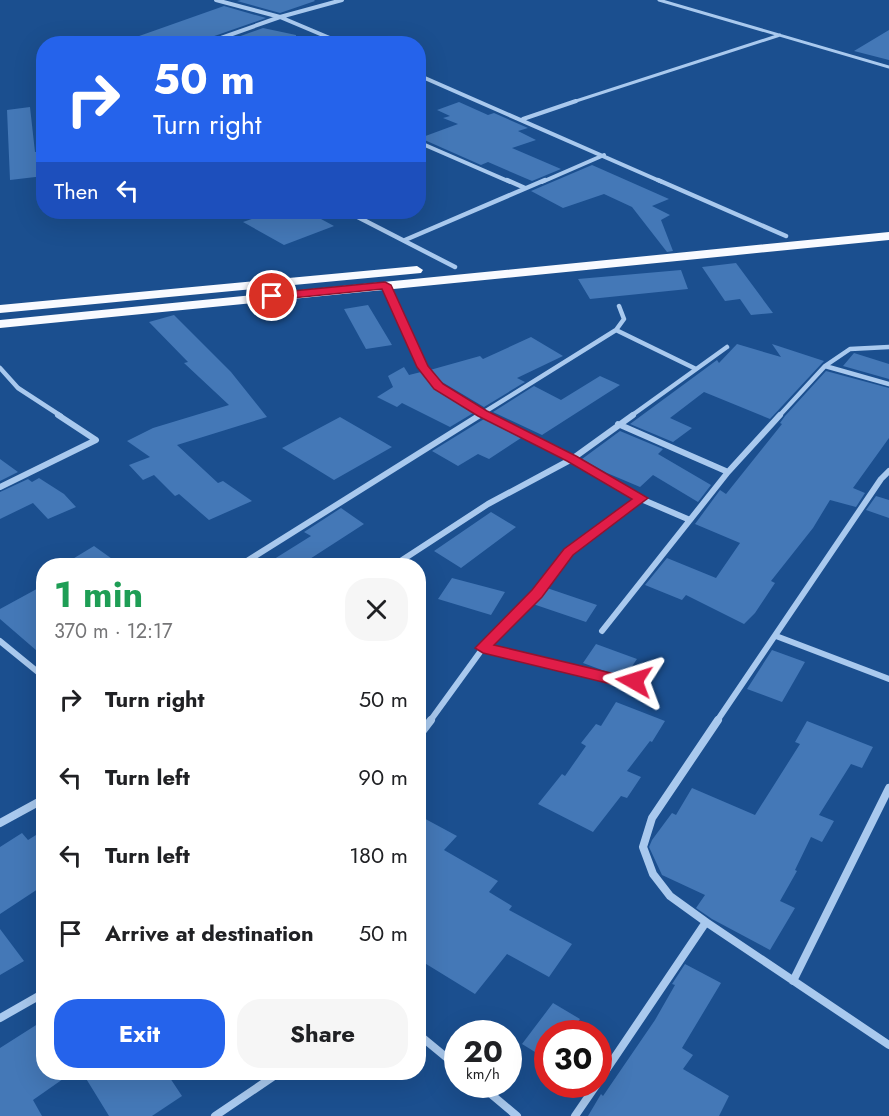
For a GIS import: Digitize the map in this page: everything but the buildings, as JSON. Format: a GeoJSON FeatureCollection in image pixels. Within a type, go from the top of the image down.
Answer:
{"type":"FeatureCollection","features":[{"type":"Feature","properties":{"kind":"highway"},"geometry":{"type":"LineString","coordinates":[[0,309],[889,226]]}},
{"type":"Feature","properties":{"kind":"highway"},"geometry":{"type":"LineString","coordinates":[[0,324],[889,236]]}},
{"type":"Feature","properties":{"kind":"street"},"geometry":{"type":"LineString","coordinates":[[216,0],[280,17],[325,36]]}},
{"type":"Feature","properties":{"kind":"street"},"geometry":{"type":"LineString","coordinates":[[230,3],[241,0]]}},
{"type":"Feature","properties":{"kind":"street"},"geometry":{"type":"LineString","coordinates":[[227,36],[280,17],[342,0]]}},
{"type":"Feature","properties":{"kind":"street"},"geometry":{"type":"LineString","coordinates":[[426,78],[786,236]]}},
{"type":"Feature","properties":{"kind":"street"},"geometry":{"type":"LineString","coordinates":[[426,81],[436,82]]}},
{"type":"Feature","properties":{"kind":"street"},"geometry":{"type":"LineString","coordinates":[[523,119],[576,101]]}},
{"type":"Feature","properties":{"kind":"street"},"geometry":{"type":"LineString","coordinates":[[426,145],[525,188]]}},
{"type":"Feature","properties":{"kind":"street"},"geometry":{"type":"LineString","coordinates":[[405,240],[604,155]]}},
{"type":"Feature","properties":{"kind":"street"},"geometry":{"type":"LineString","coordinates":[[362,219],[455,267]]}},
{"type":"Feature","properties":{"kind":"street"},"geometry":{"type":"LineString","coordinates":[[385,285],[430,378],[439,386],[483,413],[641,498],[690,520]]}},
{"type":"Feature","properties":{"kind":"street"},"geometry":{"type":"LineString","coordinates":[[253,558],[616,330],[624,319],[619,306]]}},
{"type":"Feature","properties":{"kind":"street"},"geometry":{"type":"LineString","coordinates":[[616,330],[696,369]]}},
{"type":"Feature","properties":{"kind":"street"},"geometry":{"type":"LineString","coordinates":[[405,558],[488,504],[572,459],[727,347]]}},
{"type":"Feature","properties":{"kind":"street"},"geometry":{"type":"LineString","coordinates":[[602,631],[729,472],[825,366],[850,349],[889,347]]}},
{"type":"Feature","properties":{"kind":"street"},"geometry":{"type":"LineString","coordinates":[[825,366],[889,384]]}},
{"type":"Feature","properties":{"kind":"street"},"geometry":{"type":"LineString","coordinates":[[0,368],[18,388],[96,440],[0,487]]}},
{"type":"Feature","properties":{"kind":"street"},"geometry":{"type":"LineString","coordinates":[[618,424],[729,472]]}},
{"type":"Feature","properties":{"kind":"street"},"geometry":{"type":"LineString","coordinates":[[889,471],[885,481],[652,818],[643,847],[653,874],[670,896],[889,1045]]}},
{"type":"Feature","properties":{"kind":"street"},"geometry":{"type":"LineString","coordinates":[[426,726],[483,648],[537,593],[568,552],[641,498]]}},
{"type":"Feature","properties":{"kind":"street"},"geometry":{"type":"LineString","coordinates":[[776,636],[889,679]]}},
{"type":"Feature","properties":{"kind":"street"},"geometry":{"type":"LineString","coordinates":[[0,641],[36,670]]}},
{"type":"Feature","properties":{"kind":"street"},"geometry":{"type":"LineString","coordinates":[[483,648],[615,680],[634,681],[649,677]]}},
{"type":"Feature","properties":{"kind":"street"},"geometry":{"type":"LineString","coordinates":[[793,981],[889,788]]}},
{"type":"Feature","properties":{"kind":"street"},"geometry":{"type":"LineString","coordinates":[[0,823],[36,803]]}},
{"type":"Feature","properties":{"kind":"street"},"geometry":{"type":"LineString","coordinates":[[612,1062],[706,922]]}},
{"type":"Feature","properties":{"kind":"street"},"geometry":{"type":"LineString","coordinates":[[0,1018],[36,998]]}},
{"type":"Feature","properties":{"kind":"street"},"geometry":{"type":"LineString","coordinates":[[426,1041],[444,1055]]}},
{"type":"Feature","properties":{"kind":"street"},"geometry":{"type":"LineString","coordinates":[[215,1116],[268,1080]]}},
{"type":"Feature","properties":{"kind":"street"},"geometry":{"type":"LineString","coordinates":[[496,1098],[517,1116]]}},
{"type":"Feature","properties":{"kind":"street"},"geometry":{"type":"LineString","coordinates":[[575,1116],[588,1098]]}},
{"type":"Feature","properties":{"kind":"lane"},"geometry":{"type":"LineString","coordinates":[[659,0],[889,67]]}},
{"type":"Feature","properties":{"kind":"lane"},"geometry":{"type":"LineString","coordinates":[[576,101],[780,35]]}},
{"type":"Feature","properties":{"kind":"route"},"geometry":{"type":"LineString","coordinates":[[272,296],[385,285],[423,367],[439,386],[483,413],[641,498],[568,552],[537,593],[483,648],[615,680],[634,681]]}}]}
